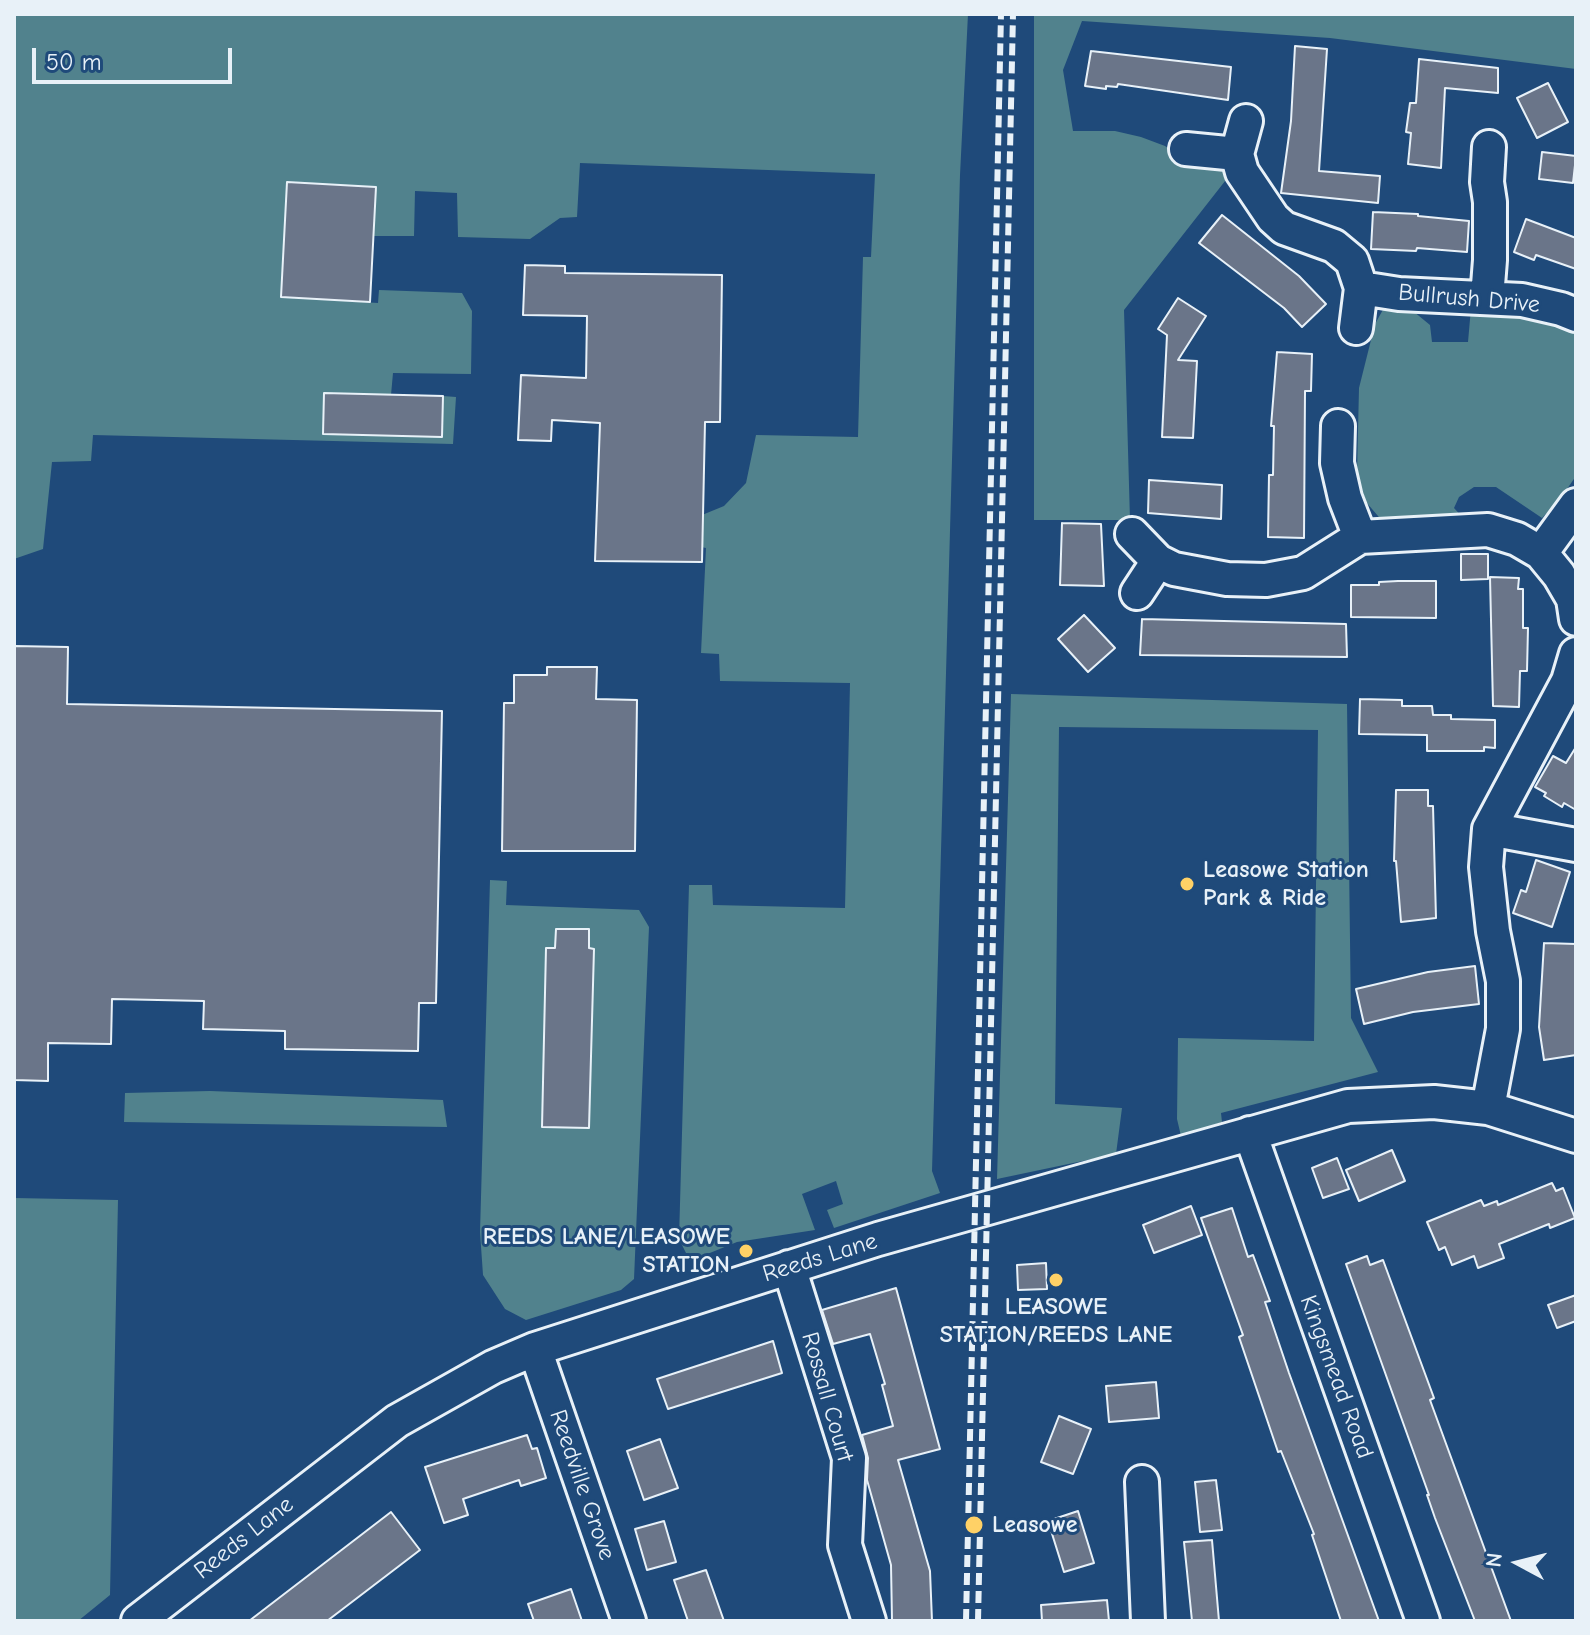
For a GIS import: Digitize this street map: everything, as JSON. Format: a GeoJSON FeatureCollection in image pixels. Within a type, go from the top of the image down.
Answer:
{"type":"FeatureCollection","features":[{"type":"Feature","properties":{"kind":"street"},"geometry":{"type":"LineString","coordinates":[[1246,121],[1237,154],[1242,172],[1273,218],[1284,228],[1334,246],[1352,261],[1361,288],[1356,328]]}},
{"type":"Feature","properties":{"kind":"street"},"geometry":{"type":"LineString","coordinates":[[1487,298],[1490,260],[1489,147]]}},
{"type":"Feature","properties":{"kind":"street"},"geometry":{"type":"LineString","coordinates":[[1186,149],[1237,154]]}},
{"type":"Feature","properties":{"kind":"street","name":"Bullrush Drive"},"geometry":{"type":"LineString","coordinates":[[1361,288],[1399,294],[1522,300],[1576,315]]}},
{"type":"Feature","properties":{"kind":"street"},"geometry":{"type":"LineString","coordinates":[[1338,426],[1337,463],[1345,498],[1360,537]]}},
{"type":"Feature","properties":{"kind":"street"},"geometry":{"type":"LineString","coordinates":[[1541,553],[1576,505]]}},
{"type":"Feature","properties":{"kind":"street"},"geometry":{"type":"LineString","coordinates":[[1132,534],[1158,561],[1174,569],[1227,579],[1266,580],[1303,573],[1360,537],[1488,530],[1517,539],[1541,553],[1573,599],[1576,619]]}},
{"type":"Feature","properties":{"kind":"street"},"geometry":{"type":"LineString","coordinates":[[1137,593],[1158,561]]}},
{"type":"Feature","properties":{"kind":"street"},"geometry":{"type":"LineString","coordinates":[[1488,1108],[1503,1029],[1503,981],[1493,931],[1486,867],[1489,829],[1568,681],[1576,654]]}},
{"type":"Feature","properties":{"kind":"street"},"geometry":{"type":"LineString","coordinates":[[1489,829],[1576,845]]}},
{"type":"Feature","properties":{"kind":"street","name":"Reeds Lane"},"geometry":{"type":"LineString","coordinates":[[138,1621],[397,1421],[493,1367],[535,1349],[878,1239],[1348,1106],[1434,1102],[1488,1108],[1576,1136]]}},
{"type":"Feature","properties":{"kind":"street","name":"Kingsmead Road"},"geometry":{"type":"LineString","coordinates":[[1250,1133],[1423,1621]]}},
{"type":"Feature","properties":{"kind":"street","name":"Rossall Court"},"geometry":{"type":"LineString","coordinates":[[789,1267],[849,1458],[845,1545],[869,1621]]}},
{"type":"Feature","properties":{"kind":"street","name":"Reedville Grove"},"geometry":{"type":"LineString","coordinates":[[535,1349],[629,1621]]}},
{"type":"Feature","properties":{"kind":"street"},"geometry":{"type":"LineString","coordinates":[[1142,1482],[1148,1621]]}},
{"type":"Feature","properties":{"kind":"green space"},"geometry":{"type":"Polygon","coordinates":[[[14,14],[968,14],[960,175],[932,1171],[940,1193],[834,1228],[827,1210],[843,1204],[836,1181],[802,1194],[815,1230],[737,1242],[690,1261],[679,1239],[689,885],[712,885],[713,905],[845,908],[850,683],[720,681],[719,654],[701,653],[706,548],[701,547],[702,515],[724,506],[746,483],[756,435],[858,437],[863,257],[871,257],[875,174],[580,163],[577,217],[560,218],[530,239],[458,237],[457,193],[415,191],[414,236],[374,236],[376,187],[288,182],[282,297],[378,303],[379,290],[462,293],[472,311],[471,374],[393,373],[391,395],[325,393],[442,436],[443,396],[456,397],[453,444],[93,435],[91,461],[52,462],[43,549],[14,559],[14,14]]]}},
{"type":"Feature","properties":{"kind":"green space"},"geometry":{"type":"Polygon","coordinates":[[[1034,14],[1576,14],[1576,69],[1330,38],[1082,21],[1063,70],[1073,131],[1115,131],[1141,137],[1165,146],[1180,157],[1210,163],[1229,176],[1124,310],[1130,520],[1034,520],[1034,14]]]}},
{"type":"Feature","properties":{"kind":"green space"},"geometry":{"type":"Polygon","coordinates":[[[1402,302],[1430,325],[1432,342],[1468,342],[1471,308],[1564,317],[1576,325],[1576,476],[1542,518],[1496,487],[1474,487],[1459,497],[1454,508],[1465,520],[1384,523],[1366,502],[1357,474],[1359,388],[1375,324],[1385,306],[1402,302]]]}},
{"type":"Feature","properties":{"kind":"green space"},"geometry":{"type":"Polygon","coordinates":[[[1011,694],[1347,704],[1351,1018],[1378,1072],[1221,1113],[1222,1122],[1181,1136],[1177,1119],[1178,1038],[1314,1041],[1318,730],[1059,727],[1055,1104],[1122,1108],[1116,1154],[997,1179],[1011,694]]]}},
{"type":"Feature","properties":{"kind":"green space"},"geometry":{"type":"Polygon","coordinates":[[[490,880],[507,881],[506,905],[639,910],[649,927],[634,1279],[621,1290],[526,1320],[505,1309],[483,1275],[480,1232],[490,880]],[[546,948],[542,1126],[589,1128],[594,949],[546,948]]]}},
{"type":"Feature","properties":{"kind":"green space"},"geometry":{"type":"Polygon","coordinates":[[[210,1091],[443,1100],[447,1127],[124,1122],[125,1093],[210,1091]]]}},
{"type":"Feature","properties":{"kind":"green space"},"geometry":{"type":"Polygon","coordinates":[[[14,1198],[118,1200],[110,1595],[78,1621],[14,1621],[14,1198]]]}},
{"type":"Feature","properties":{"kind":"building"},"geometry":{"type":"Polygon","coordinates":[[[1295,46],[1327,49],[1319,171],[1380,176],[1378,203],[1281,193],[1291,121],[1295,46]]]}},
{"type":"Feature","properties":{"kind":"building"},"geometry":{"type":"Polygon","coordinates":[[[1091,51],[1231,67],[1228,100],[1118,84],[1117,87],[1106,86],[1106,89],[1085,86],[1091,51]]]}},
{"type":"Feature","properties":{"kind":"building"},"geometry":{"type":"Polygon","coordinates":[[[1419,59],[1498,68],[1498,93],[1445,88],[1441,168],[1408,164],[1411,133],[1406,132],[1410,103],[1416,103],[1419,59]]]}},
{"type":"Feature","properties":{"kind":"building"},"geometry":{"type":"Polygon","coordinates":[[[1548,83],[1568,122],[1537,138],[1517,98],[1548,83]]]}},
{"type":"Feature","properties":{"kind":"building"},"geometry":{"type":"Polygon","coordinates":[[[1542,152],[1576,156],[1573,183],[1539,179],[1542,152]]]}},
{"type":"Feature","properties":{"kind":"building"},"geometry":{"type":"Polygon","coordinates":[[[287,182],[376,187],[370,302],[281,297],[287,182]]]}},
{"type":"Feature","properties":{"kind":"building"},"geometry":{"type":"Polygon","coordinates":[[[1373,212],[1469,221],[1467,252],[1417,248],[1416,251],[1371,249],[1373,212]]]}},
{"type":"Feature","properties":{"kind":"building"},"geometry":{"type":"Polygon","coordinates":[[[1222,215],[1299,276],[1326,304],[1302,327],[1284,308],[1199,243],[1222,215]]]}},
{"type":"Feature","properties":{"kind":"building"},"geometry":{"type":"Polygon","coordinates":[[[1526,219],[1576,238],[1576,269],[1536,255],[1534,260],[1514,252],[1526,219]]]}},
{"type":"Feature","properties":{"kind":"building"},"geometry":{"type":"Polygon","coordinates":[[[525,265],[565,266],[565,273],[722,275],[720,422],[705,422],[702,562],[595,561],[600,423],[552,420],[551,441],[518,440],[521,375],[586,378],[587,316],[523,315],[525,265]]]}},
{"type":"Feature","properties":{"kind":"building"},"geometry":{"type":"Polygon","coordinates":[[[1178,298],[1206,316],[1178,360],[1197,361],[1193,438],[1162,437],[1167,335],[1158,329],[1178,298]]]}},
{"type":"Feature","properties":{"kind":"building"},"geometry":{"type":"Polygon","coordinates":[[[1277,352],[1312,354],[1311,391],[1305,391],[1304,538],[1268,537],[1277,352]]]}},
{"type":"Feature","properties":{"kind":"building"},"geometry":{"type":"Polygon","coordinates":[[[324,393],[443,396],[442,437],[323,434],[324,393]]]}},
{"type":"Feature","properties":{"kind":"building"},"geometry":{"type":"Polygon","coordinates":[[[1149,480],[1222,485],[1221,519],[1148,513],[1149,480]]]}},
{"type":"Feature","properties":{"kind":"building"},"geometry":{"type":"Polygon","coordinates":[[[1062,523],[1101,524],[1104,586],[1060,585],[1062,523]]]}},
{"type":"Feature","properties":{"kind":"building"},"geometry":{"type":"Polygon","coordinates":[[[1461,554],[1488,554],[1488,579],[1461,580],[1461,554]]]}},
{"type":"Feature","properties":{"kind":"building"},"geometry":{"type":"Polygon","coordinates":[[[1490,577],[1519,578],[1518,589],[1523,589],[1523,628],[1528,628],[1527,671],[1520,671],[1519,707],[1493,706],[1490,577]]]}},
{"type":"Feature","properties":{"kind":"building"},"geometry":{"type":"Polygon","coordinates":[[[1436,581],[1436,618],[1351,617],[1351,585],[1436,581]]]}},
{"type":"Feature","properties":{"kind":"building"},"geometry":{"type":"Polygon","coordinates":[[[1084,615],[1115,648],[1088,672],[1058,639],[1084,615]]]}},
{"type":"Feature","properties":{"kind":"building"},"geometry":{"type":"Polygon","coordinates":[[[1142,619],[1346,624],[1347,657],[1140,655],[1142,619]]]}},
{"type":"Feature","properties":{"kind":"building"},"geometry":{"type":"Polygon","coordinates":[[[14,646],[68,647],[67,704],[442,711],[436,1003],[419,1003],[418,1051],[285,1049],[285,1031],[203,1029],[204,1001],[112,999],[111,1044],[48,1043],[48,1081],[14,1080],[14,646]]]}},
{"type":"Feature","properties":{"kind":"building"},"geometry":{"type":"Polygon","coordinates":[[[547,667],[597,667],[596,699],[637,700],[635,851],[502,851],[504,703],[514,703],[514,675],[547,675],[547,667]]]}},
{"type":"Feature","properties":{"kind":"building"},"geometry":{"type":"Polygon","coordinates":[[[1360,699],[1402,700],[1402,706],[1432,706],[1433,715],[1451,715],[1451,719],[1495,720],[1495,748],[1484,747],[1484,751],[1427,751],[1427,735],[1359,734],[1360,699]]]}},
{"type":"Feature","properties":{"kind":"building"},"geometry":{"type":"Polygon","coordinates":[[[1576,747],[1576,810],[1564,803],[1562,807],[1535,787],[1553,756],[1566,763],[1576,747]]]}},
{"type":"Feature","properties":{"kind":"building"},"geometry":{"type":"Polygon","coordinates":[[[1396,790],[1428,790],[1428,806],[1433,806],[1436,918],[1401,922],[1394,861],[1396,790]]]}},
{"type":"Feature","properties":{"kind":"building"},"geometry":{"type":"Polygon","coordinates":[[[1536,860],[1570,872],[1552,927],[1513,913],[1521,890],[1526,892],[1536,860]]]}},
{"type":"Feature","properties":{"kind":"building"},"geometry":{"type":"Polygon","coordinates":[[[556,929],[589,929],[589,948],[594,949],[589,1128],[542,1127],[546,948],[555,948],[556,929]]]}},
{"type":"Feature","properties":{"kind":"building"},"geometry":{"type":"Polygon","coordinates":[[[1544,943],[1576,944],[1576,1055],[1544,1060],[1539,1027],[1544,943]]]}},
{"type":"Feature","properties":{"kind":"building"},"geometry":{"type":"Polygon","coordinates":[[[1475,966],[1479,1004],[1413,1012],[1364,1024],[1356,989],[1428,972],[1475,966]]]}},
{"type":"Feature","properties":{"kind":"building"},"geometry":{"type":"Polygon","coordinates":[[[1392,1150],[1405,1181],[1359,1201],[1346,1170],[1392,1150]]]}},
{"type":"Feature","properties":{"kind":"building"},"geometry":{"type":"Polygon","coordinates":[[[1337,1158],[1349,1189],[1323,1198],[1312,1168],[1337,1158]]]}},
{"type":"Feature","properties":{"kind":"building"},"geometry":{"type":"Polygon","coordinates":[[[1552,1183],[1556,1191],[1563,1188],[1575,1218],[1550,1228],[1549,1224],[1499,1244],[1504,1258],[1478,1268],[1474,1256],[1452,1265],[1445,1247],[1439,1250],[1427,1222],[1481,1200],[1484,1206],[1497,1201],[1498,1205],[1552,1183]]]}},
{"type":"Feature","properties":{"kind":"building"},"geometry":{"type":"Polygon","coordinates":[[[1191,1206],[1202,1235],[1154,1253],[1143,1225],[1191,1206]]]}},
{"type":"Feature","properties":{"kind":"building"},"geometry":{"type":"Polygon","coordinates":[[[1232,1208],[1248,1257],[1253,1255],[1270,1301],[1265,1302],[1289,1373],[1379,1621],[1341,1621],[1314,1534],[1281,1451],[1278,1452],[1239,1337],[1243,1335],[1201,1218],[1232,1208]]]}},
{"type":"Feature","properties":{"kind":"building"},"geometry":{"type":"Polygon","coordinates":[[[1367,1256],[1370,1265],[1383,1260],[1434,1398],[1430,1400],[1511,1621],[1475,1621],[1435,1518],[1346,1264],[1367,1256]]]}},
{"type":"Feature","properties":{"kind":"building"},"geometry":{"type":"Polygon","coordinates":[[[1046,1263],[1047,1289],[1018,1290],[1017,1265],[1046,1263]]]}},
{"type":"Feature","properties":{"kind":"building"},"geometry":{"type":"Polygon","coordinates":[[[896,1288],[940,1449],[898,1460],[930,1571],[932,1621],[892,1621],[891,1565],[867,1480],[868,1458],[862,1435],[893,1426],[882,1385],[885,1384],[870,1334],[833,1344],[822,1310],[896,1288]]]}},
{"type":"Feature","properties":{"kind":"building"},"geometry":{"type":"Polygon","coordinates":[[[1576,1295],[1576,1321],[1557,1328],[1548,1305],[1576,1295]]]}},
{"type":"Feature","properties":{"kind":"building"},"geometry":{"type":"Polygon","coordinates":[[[773,1341],[782,1373],[668,1409],[657,1379],[773,1341]]]}},
{"type":"Feature","properties":{"kind":"building"},"geometry":{"type":"Polygon","coordinates":[[[1156,1382],[1159,1418],[1109,1422],[1106,1386],[1156,1382]]]}},
{"type":"Feature","properties":{"kind":"building"},"geometry":{"type":"Polygon","coordinates":[[[1059,1416],[1091,1429],[1073,1474],[1041,1462],[1059,1416]]]}},
{"type":"Feature","properties":{"kind":"building"},"geometry":{"type":"Polygon","coordinates":[[[527,1435],[532,1449],[537,1448],[546,1478],[521,1486],[519,1480],[463,1499],[468,1515],[444,1523],[425,1467],[527,1435]]]}},
{"type":"Feature","properties":{"kind":"building"},"geometry":{"type":"Polygon","coordinates":[[[660,1439],[678,1488],[644,1500],[627,1451],[660,1439]]]}},
{"type":"Feature","properties":{"kind":"building"},"geometry":{"type":"Polygon","coordinates":[[[1216,1480],[1222,1530],[1200,1532],[1195,1482],[1216,1480]]]}},
{"type":"Feature","properties":{"kind":"building"},"geometry":{"type":"Polygon","coordinates":[[[1078,1511],[1094,1563],[1064,1572],[1048,1521],[1078,1511]]]}},
{"type":"Feature","properties":{"kind":"building"},"geometry":{"type":"Polygon","coordinates":[[[391,1512],[420,1550],[327,1621],[249,1621],[391,1512]]]}},
{"type":"Feature","properties":{"kind":"building"},"geometry":{"type":"Polygon","coordinates":[[[664,1521],[676,1562],[647,1570],[635,1529],[664,1521]]]}},
{"type":"Feature","properties":{"kind":"building"},"geometry":{"type":"Polygon","coordinates":[[[1212,1540],[1219,1621],[1192,1621],[1184,1542],[1212,1540]]]}},
{"type":"Feature","properties":{"kind":"building"},"geometry":{"type":"Polygon","coordinates":[[[706,1570],[724,1621],[688,1621],[674,1580],[706,1570]]]}},
{"type":"Feature","properties":{"kind":"building"},"geometry":{"type":"Polygon","coordinates":[[[571,1589],[582,1621],[534,1621],[528,1604],[571,1589]]]}},
{"type":"Feature","properties":{"kind":"building"},"geometry":{"type":"Polygon","coordinates":[[[1107,1600],[1109,1621],[1042,1621],[1041,1605],[1107,1600]]]}},
{"type":"Feature","properties":{"kind":"railway"},"geometry":{"type":"LineString","coordinates":[[966,1621],[1001,14]]}},
{"type":"Feature","properties":{"kind":"railway"},"geometry":{"type":"LineString","coordinates":[[978,1621],[1013,14]]}},
{"type":"Feature","properties":{"kind":"place","name":"Leasowe Station Park & Ride"},"geometry":{"type":"Point","coordinates":[1187,884]}},
{"type":"Feature","properties":{"kind":"place","name":"REEDS LANE/LEASOWE STATION"},"geometry":{"type":"Point","coordinates":[746,1251]}},
{"type":"Feature","properties":{"kind":"place","name":"LEASOWE STATION/REEDS LANE"},"geometry":{"type":"Point","coordinates":[1056,1280]}},
{"type":"Feature","properties":{"kind":"place","name":"Leasowe"},"geometry":{"type":"Point","coordinates":[974,1525]}}]}
